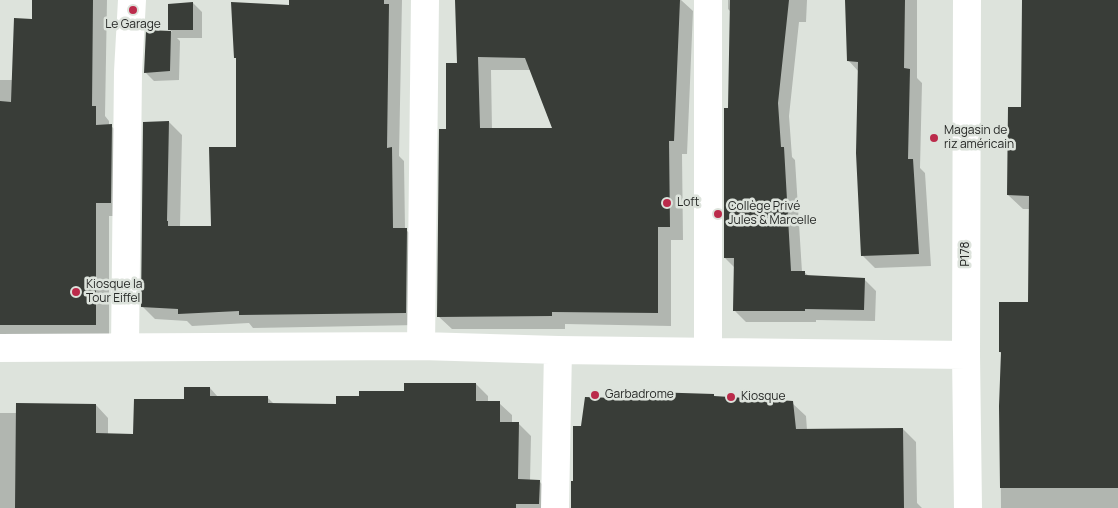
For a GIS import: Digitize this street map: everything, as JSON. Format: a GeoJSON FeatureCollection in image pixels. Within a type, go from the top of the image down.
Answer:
{"type":"FeatureCollection","features":[{"type":"Feature","properties":{"kind":"street"},"geometry":{"type":"LineString","coordinates":[[125,347],[128,72],[132,0]]}},
{"type":"Feature","properties":{"kind":"street"},"geometry":{"type":"LineString","coordinates":[[421,346],[425,0]]}},
{"type":"Feature","properties":{"kind":"street"},"geometry":{"type":"LineString","coordinates":[[708,0],[708,351]]}},
{"type":"Feature","properties":{"kind":"street","name":"P178"},"geometry":{"type":"LineString","coordinates":[[967,0],[966,355],[968,508]]}},
{"type":"Feature","properties":{"kind":"street"},"geometry":{"type":"LineString","coordinates":[[0,348],[421,346],[558,350],[966,355]]}},
{"type":"Feature","properties":{"kind":"street"},"geometry":{"type":"LineString","coordinates":[[555,508],[558,350]]}},
{"type":"Feature","properties":{"kind":"building"},"geometry":{"type":"Polygon","coordinates":[[[32,0],[93,0],[92,106],[96,106],[96,125],[112,124],[111,203],[96,203],[96,325],[0,325],[0,101],[11,102],[14,18],[32,19],[32,0]]]}},
{"type":"Feature","properties":{"kind":"building"},"geometry":{"type":"Polygon","coordinates":[[[289,0],[384,0],[384,4],[389,4],[387,148],[392,147],[393,228],[407,228],[406,313],[239,315],[239,311],[178,314],[178,309],[141,307],[143,122],[169,121],[168,226],[211,226],[209,147],[236,147],[236,58],[234,58],[231,2],[289,5],[289,0]]]}},
{"type":"Feature","properties":{"kind":"building"},"geometry":{"type":"Polygon","coordinates":[[[455,0],[680,0],[674,141],[669,141],[670,227],[658,227],[658,313],[552,312],[552,316],[437,317],[439,129],[446,129],[446,63],[457,63],[455,0]],[[478,57],[480,128],[552,128],[525,58],[478,57]]]}},
{"type":"Feature","properties":{"kind":"building"},"geometry":{"type":"Polygon","coordinates":[[[730,0],[789,0],[778,103],[781,147],[784,147],[791,271],[805,271],[805,275],[865,278],[864,310],[733,311],[734,258],[724,258],[724,108],[728,108],[730,0]]]}},
{"type":"Feature","properties":{"kind":"building"},"geometry":{"type":"Polygon","coordinates":[[[845,0],[905,0],[904,68],[910,69],[908,159],[913,159],[919,254],[861,256],[856,153],[858,62],[847,61],[845,0]]]}},
{"type":"Feature","properties":{"kind":"building"},"geometry":{"type":"Polygon","coordinates":[[[1022,0],[1118,0],[1118,488],[1000,488],[999,406],[1001,352],[999,352],[999,302],[1028,302],[1029,196],[1007,195],[1008,107],[1021,107],[1022,0]]]}},
{"type":"Feature","properties":{"kind":"building"},"geometry":{"type":"Polygon","coordinates":[[[193,2],[193,30],[168,30],[168,4],[193,2]]]}},
{"type":"Feature","properties":{"kind":"building"},"geometry":{"type":"Polygon","coordinates":[[[146,30],[171,31],[170,71],[144,73],[146,30]]]}},
{"type":"Feature","properties":{"kind":"building"},"geometry":{"type":"Polygon","coordinates":[[[404,383],[476,383],[476,401],[500,401],[500,422],[519,422],[518,479],[540,480],[539,504],[516,504],[516,508],[15,508],[16,403],[96,404],[96,433],[133,434],[134,399],[184,399],[184,387],[210,387],[210,396],[268,396],[268,403],[336,404],[336,396],[359,396],[359,391],[404,391],[404,383]]]}},
{"type":"Feature","properties":{"kind":"building"},"geometry":{"type":"Polygon","coordinates":[[[616,390],[650,397],[650,392],[714,394],[714,396],[793,401],[796,429],[903,428],[904,508],[571,508],[573,426],[581,426],[585,397],[616,398],[616,390]]]}},
{"type":"Feature","properties":{"kind":"place","name":"Le Garage"},"geometry":{"type":"Point","coordinates":[133,10]}},
{"type":"Feature","properties":{"kind":"place","name":"Magasin de riz américain"},"geometry":{"type":"Point","coordinates":[934,138]}},
{"type":"Feature","properties":{"kind":"place","name":"Loft"},"geometry":{"type":"Point","coordinates":[667,203]}},
{"type":"Feature","properties":{"kind":"place","name":"Collège Privé Jules & Marcelle"},"geometry":{"type":"Point","coordinates":[718,214]}},
{"type":"Feature","properties":{"kind":"place","name":"Kiosque la Tour Eiffel"},"geometry":{"type":"Point","coordinates":[76,292]}},
{"type":"Feature","properties":{"kind":"place","name":"Garbadrome"},"geometry":{"type":"Point","coordinates":[595,395]}},
{"type":"Feature","properties":{"kind":"place","name":"Kiosque"},"geometry":{"type":"Point","coordinates":[731,397]}}]}
